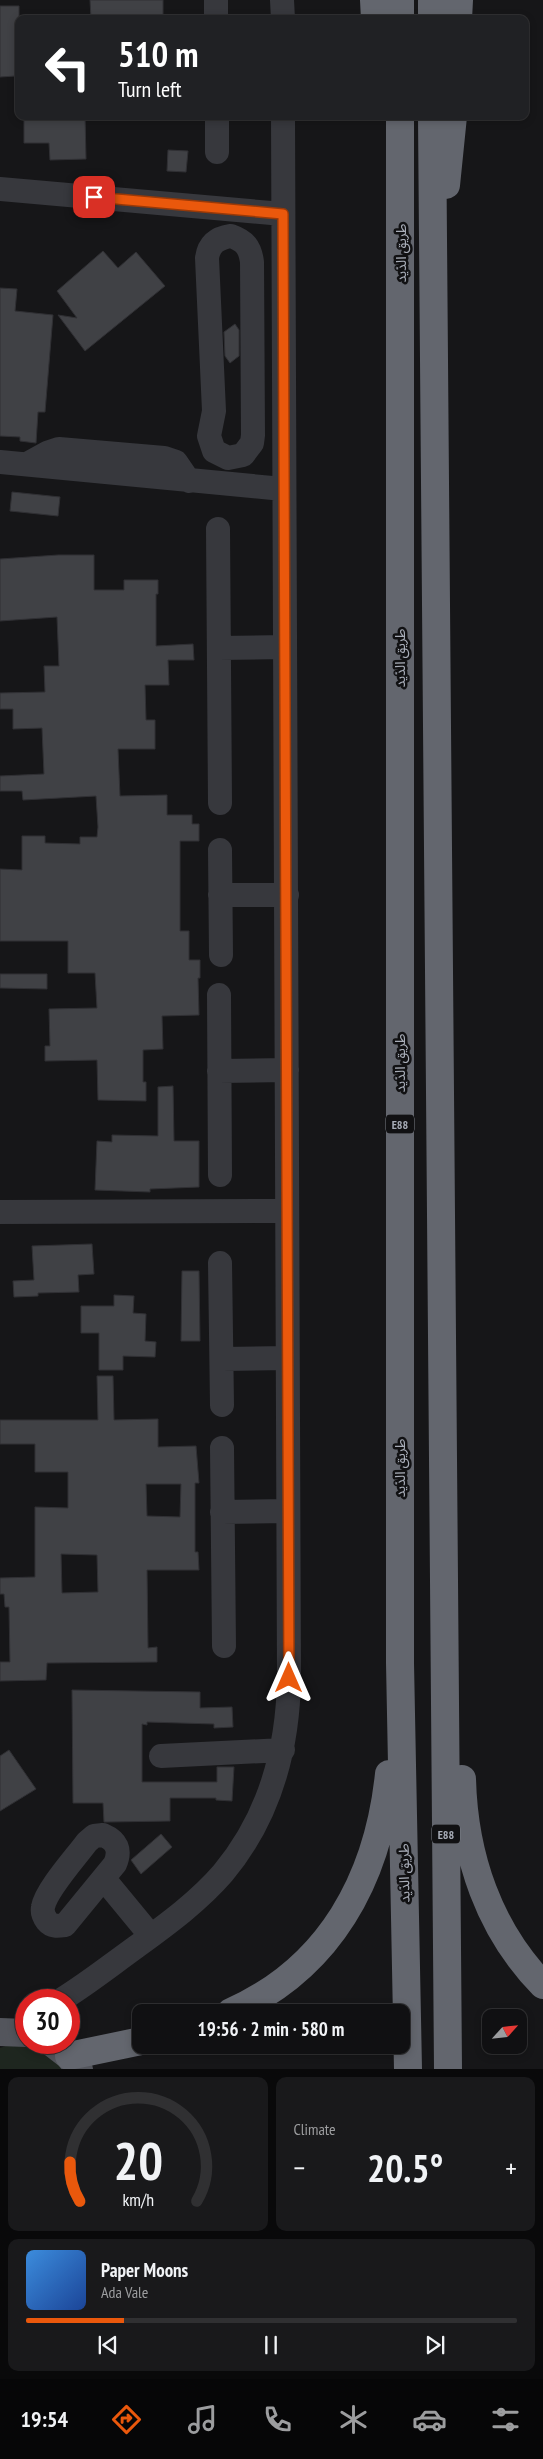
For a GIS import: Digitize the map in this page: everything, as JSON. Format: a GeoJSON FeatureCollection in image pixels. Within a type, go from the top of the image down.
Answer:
{"type":"FeatureCollection","features":[{"type":"Feature","properties":{"kind":"highway"},"geometry":{"type":"LineString","coordinates":[[374,0],[375,15]]}},
{"type":"Feature","properties":{"kind":"highway"},"geometry":{"type":"LineString","coordinates":[[400,0],[400,15]]}},
{"type":"Feature","properties":{"kind":"highway"},"geometry":{"type":"LineString","coordinates":[[432,0],[432,15]]}},
{"type":"Feature","properties":{"kind":"highway"},"geometry":{"type":"LineString","coordinates":[[458,15],[459,0]]}},
{"type":"Feature","properties":{"kind":"highway"},"geometry":{"type":"LineString","coordinates":[[384,120],[401,179]]}},
{"type":"Feature","properties":{"kind":"highway","name":"طريق الذيد"},"geometry":{"type":"LineString","coordinates":[[400,120],[400,1663],[408,2069]]}},
{"type":"Feature","properties":{"kind":"highway","name":"E88"},"geometry":{"type":"LineString","coordinates":[[432,120],[448,2069]]}},
{"type":"Feature","properties":{"kind":"highway"},"geometry":{"type":"LineString","coordinates":[[432,242],[445,191],[453,120]]}},
{"type":"Feature","properties":{"kind":"highway"},"geometry":{"type":"LineString","coordinates":[[443,1599],[458,1679],[463,1800],[469,1847],[482,1892],[504,1935],[531,1973],[543,1985]]}},
{"type":"Feature","properties":{"kind":"highway"},"geometry":{"type":"LineString","coordinates":[[245,2004],[284,1982],[317,1952],[344,1916],[365,1876],[380,1834],[386,1798],[400,1663]]}},
{"type":"Feature","properties":{"kind":"highway"},"geometry":{"type":"LineString","coordinates":[[80,2050],[132,2042]]}},
{"type":"Feature","properties":{"kind":"street"},"geometry":{"type":"LineString","coordinates":[[216,0],[216,15]]}},
{"type":"Feature","properties":{"kind":"street"},"geometry":{"type":"LineString","coordinates":[[282,0],[283,15]]}},
{"type":"Feature","properties":{"kind":"street"},"geometry":{"type":"LineString","coordinates":[[217,120],[217,152]]}},
{"type":"Feature","properties":{"kind":"street"},"geometry":{"type":"LineString","coordinates":[[80,1990],[151,1936],[202,1894],[222,1873],[239,1851],[265,1802],[283,1750],[288,1701],[288,1511],[283,120]]}},
{"type":"Feature","properties":{"kind":"street"},"geometry":{"type":"LineString","coordinates":[[0,189],[283,214]]}},
{"type":"Feature","properties":{"kind":"street"},"geometry":{"type":"LineString","coordinates":[[231,236],[240,239],[247,245],[252,262],[253,287],[252,443],[248,450],[236,458],[220,456],[210,444],[209,436],[214,411],[207,258],[208,250],[214,242],[222,237],[231,236]]}},
{"type":"Feature","properties":{"kind":"street"},"geometry":{"type":"LineString","coordinates":[[253,287],[283,274]]}},
{"type":"Feature","properties":{"kind":"street"},"geometry":{"type":"LineString","coordinates":[[252,402],[284,417]]}},
{"type":"Feature","properties":{"kind":"street"},"geometry":{"type":"LineString","coordinates":[[0,462],[283,489]]}},
{"type":"Feature","properties":{"kind":"street"},"geometry":{"type":"LineString","coordinates":[[218,530],[220,803]]}},
{"type":"Feature","properties":{"kind":"street"},"geometry":{"type":"LineString","coordinates":[[219,648],[285,647]]}},
{"type":"Feature","properties":{"kind":"street"},"geometry":{"type":"LineString","coordinates":[[220,850],[221,955]]}},
{"type":"Feature","properties":{"kind":"street"},"geometry":{"type":"LineString","coordinates":[[220,895],[287,894]]}},
{"type":"Feature","properties":{"kind":"street"},"geometry":{"type":"LineString","coordinates":[[219,995],[220,1175]]}},
{"type":"Feature","properties":{"kind":"street"},"geometry":{"type":"LineString","coordinates":[[219,1071],[287,1070]]}},
{"type":"Feature","properties":{"kind":"street"},"geometry":{"type":"LineString","coordinates":[[0,1212],[286,1211]]}},
{"type":"Feature","properties":{"kind":"street"},"geometry":{"type":"LineString","coordinates":[[220,1263],[222,1405]]}},
{"type":"Feature","properties":{"kind":"street"},"geometry":{"type":"LineString","coordinates":[[222,1359],[287,1358]]}},
{"type":"Feature","properties":{"kind":"street"},"geometry":{"type":"LineString","coordinates":[[222,1448],[224,1646]]}},
{"type":"Feature","properties":{"kind":"street"},"geometry":{"type":"LineString","coordinates":[[222,1512],[288,1511]]}},
{"type":"Feature","properties":{"kind":"street"},"geometry":{"type":"LineString","coordinates":[[161,1756],[283,1750]]}},
{"type":"Feature","properties":{"kind":"street"},"geometry":{"type":"LineString","coordinates":[[104,1879],[151,1936]]}},
{"type":"Feature","properties":{"kind":"shaded area"},"geometry":{"type":"Polygon","coordinates":[[[8,2045],[15,2046],[15,2054],[47,2054],[69,2069],[0,2069],[0,2048],[8,2045]]]}},
{"type":"Feature","properties":{"kind":"building"},"geometry":{"type":"Polygon","coordinates":[[[90,0],[163,0],[163,15],[91,15],[90,0]]]}},
{"type":"Feature","properties":{"kind":"building"},"geometry":{"type":"Polygon","coordinates":[[[0,6],[19,6],[19,15],[15,15],[15,76],[0,77],[0,6]]]}},
{"type":"Feature","properties":{"kind":"building"},"geometry":{"type":"Polygon","coordinates":[[[24,120],[85,120],[86,159],[50,160],[49,143],[24,143],[24,120]]]}},
{"type":"Feature","properties":{"kind":"building"},"geometry":{"type":"Polygon","coordinates":[[[168,150],[188,151],[186,172],[167,171],[168,150]]]}},
{"type":"Feature","properties":{"kind":"building"},"geometry":{"type":"Polygon","coordinates":[[[103,251],[118,268],[136,252],[165,286],[85,351],[58,315],[77,318],[57,291],[103,251]]]}},
{"type":"Feature","properties":{"kind":"building"},"geometry":{"type":"Polygon","coordinates":[[[0,288],[17,289],[15,311],[53,315],[45,412],[38,412],[36,443],[20,441],[20,437],[0,436],[0,288]]]}},
{"type":"Feature","properties":{"kind":"building"},"geometry":{"type":"Polygon","coordinates":[[[235,324],[239,330],[239,356],[230,363],[225,356],[224,332],[235,324]]]}},
{"type":"Feature","properties":{"kind":"building"},"geometry":{"type":"Polygon","coordinates":[[[12,492],[60,497],[58,516],[10,511],[12,492]]]}},
{"type":"Feature","properties":{"kind":"building"},"geometry":{"type":"Polygon","coordinates":[[[58,555],[94,555],[94,590],[124,590],[124,580],[158,580],[158,594],[156,594],[156,646],[193,644],[194,660],[168,660],[169,685],[145,685],[146,720],[155,720],[155,749],[118,749],[120,796],[167,795],[167,815],[192,815],[192,824],[199,824],[199,841],[180,841],[180,931],[189,931],[189,960],[200,960],[200,978],[198,978],[199,1015],[162,1016],[163,1049],[143,1050],[143,1082],[146,1082],[146,1101],[98,1100],[97,1060],[45,1061],[45,1046],[50,1046],[49,1009],[97,1008],[95,973],[68,973],[68,941],[0,941],[0,869],[22,870],[22,836],[45,836],[45,843],[80,844],[80,837],[97,837],[96,796],[23,800],[22,791],[0,791],[0,776],[44,774],[42,728],[13,729],[13,709],[0,709],[0,693],[45,692],[44,666],[59,666],[57,617],[0,621],[0,559],[58,555]]]}},
{"type":"Feature","properties":{"kind":"building"},"geometry":{"type":"Polygon","coordinates":[[[0,974],[47,974],[47,989],[0,988],[0,974]]]}},
{"type":"Feature","properties":{"kind":"building"},"geometry":{"type":"Polygon","coordinates":[[[173,1086],[174,1141],[199,1141],[199,1187],[150,1189],[150,1192],[95,1190],[97,1141],[112,1142],[112,1135],[158,1136],[158,1087],[173,1086]]]}},
{"type":"Feature","properties":{"kind":"building"},"geometry":{"type":"Polygon","coordinates":[[[92,1244],[94,1274],[78,1275],[79,1292],[38,1293],[38,1296],[14,1297],[13,1281],[34,1280],[32,1246],[92,1244]]]}},
{"type":"Feature","properties":{"kind":"building"},"geometry":{"type":"Polygon","coordinates":[[[182,1271],[199,1271],[200,1341],[181,1341],[182,1271]]]}},
{"type":"Feature","properties":{"kind":"building"},"geometry":{"type":"Polygon","coordinates":[[[114,1295],[134,1296],[133,1313],[146,1314],[145,1341],[156,1342],[155,1357],[123,1356],[123,1370],[99,1370],[99,1333],[81,1333],[81,1306],[114,1306],[114,1295]]]}},
{"type":"Feature","properties":{"kind":"building"},"geometry":{"type":"Polygon","coordinates":[[[97,1376],[113,1376],[114,1420],[158,1419],[158,1447],[196,1446],[199,1483],[195,1483],[195,1552],[198,1552],[199,1570],[147,1570],[148,1648],[157,1647],[157,1662],[47,1663],[46,1680],[0,1681],[0,1662],[10,1662],[9,1607],[5,1607],[4,1594],[0,1594],[0,1578],[35,1577],[35,1507],[68,1508],[68,1472],[35,1472],[35,1444],[0,1444],[0,1420],[98,1420],[97,1376]],[[146,1484],[147,1516],[180,1517],[181,1484],[146,1484]],[[61,1554],[62,1593],[98,1592],[97,1555],[61,1554]]]}},
{"type":"Feature","properties":{"kind":"building"},"geometry":{"type":"Polygon","coordinates":[[[72,1690],[200,1692],[200,1708],[232,1707],[233,1727],[214,1728],[214,1724],[147,1722],[147,1725],[142,1724],[142,1782],[217,1782],[217,1767],[234,1767],[232,1801],[216,1800],[216,1798],[170,1798],[170,1821],[108,1822],[104,1822],[103,1803],[73,1803],[72,1690]]]}},
{"type":"Feature","properties":{"kind":"building"},"geometry":{"type":"Polygon","coordinates":[[[9,1750],[36,1789],[0,1811],[0,1756],[9,1750]]]}},
{"type":"Feature","properties":{"kind":"building"},"geometry":{"type":"Polygon","coordinates":[[[161,1834],[172,1847],[141,1874],[131,1860],[161,1834]]]}},
{"type":"Feature","properties":{"kind":"route"},"geometry":{"type":"LineString","coordinates":[[94,197],[283,214],[289,1678]]}}]}
